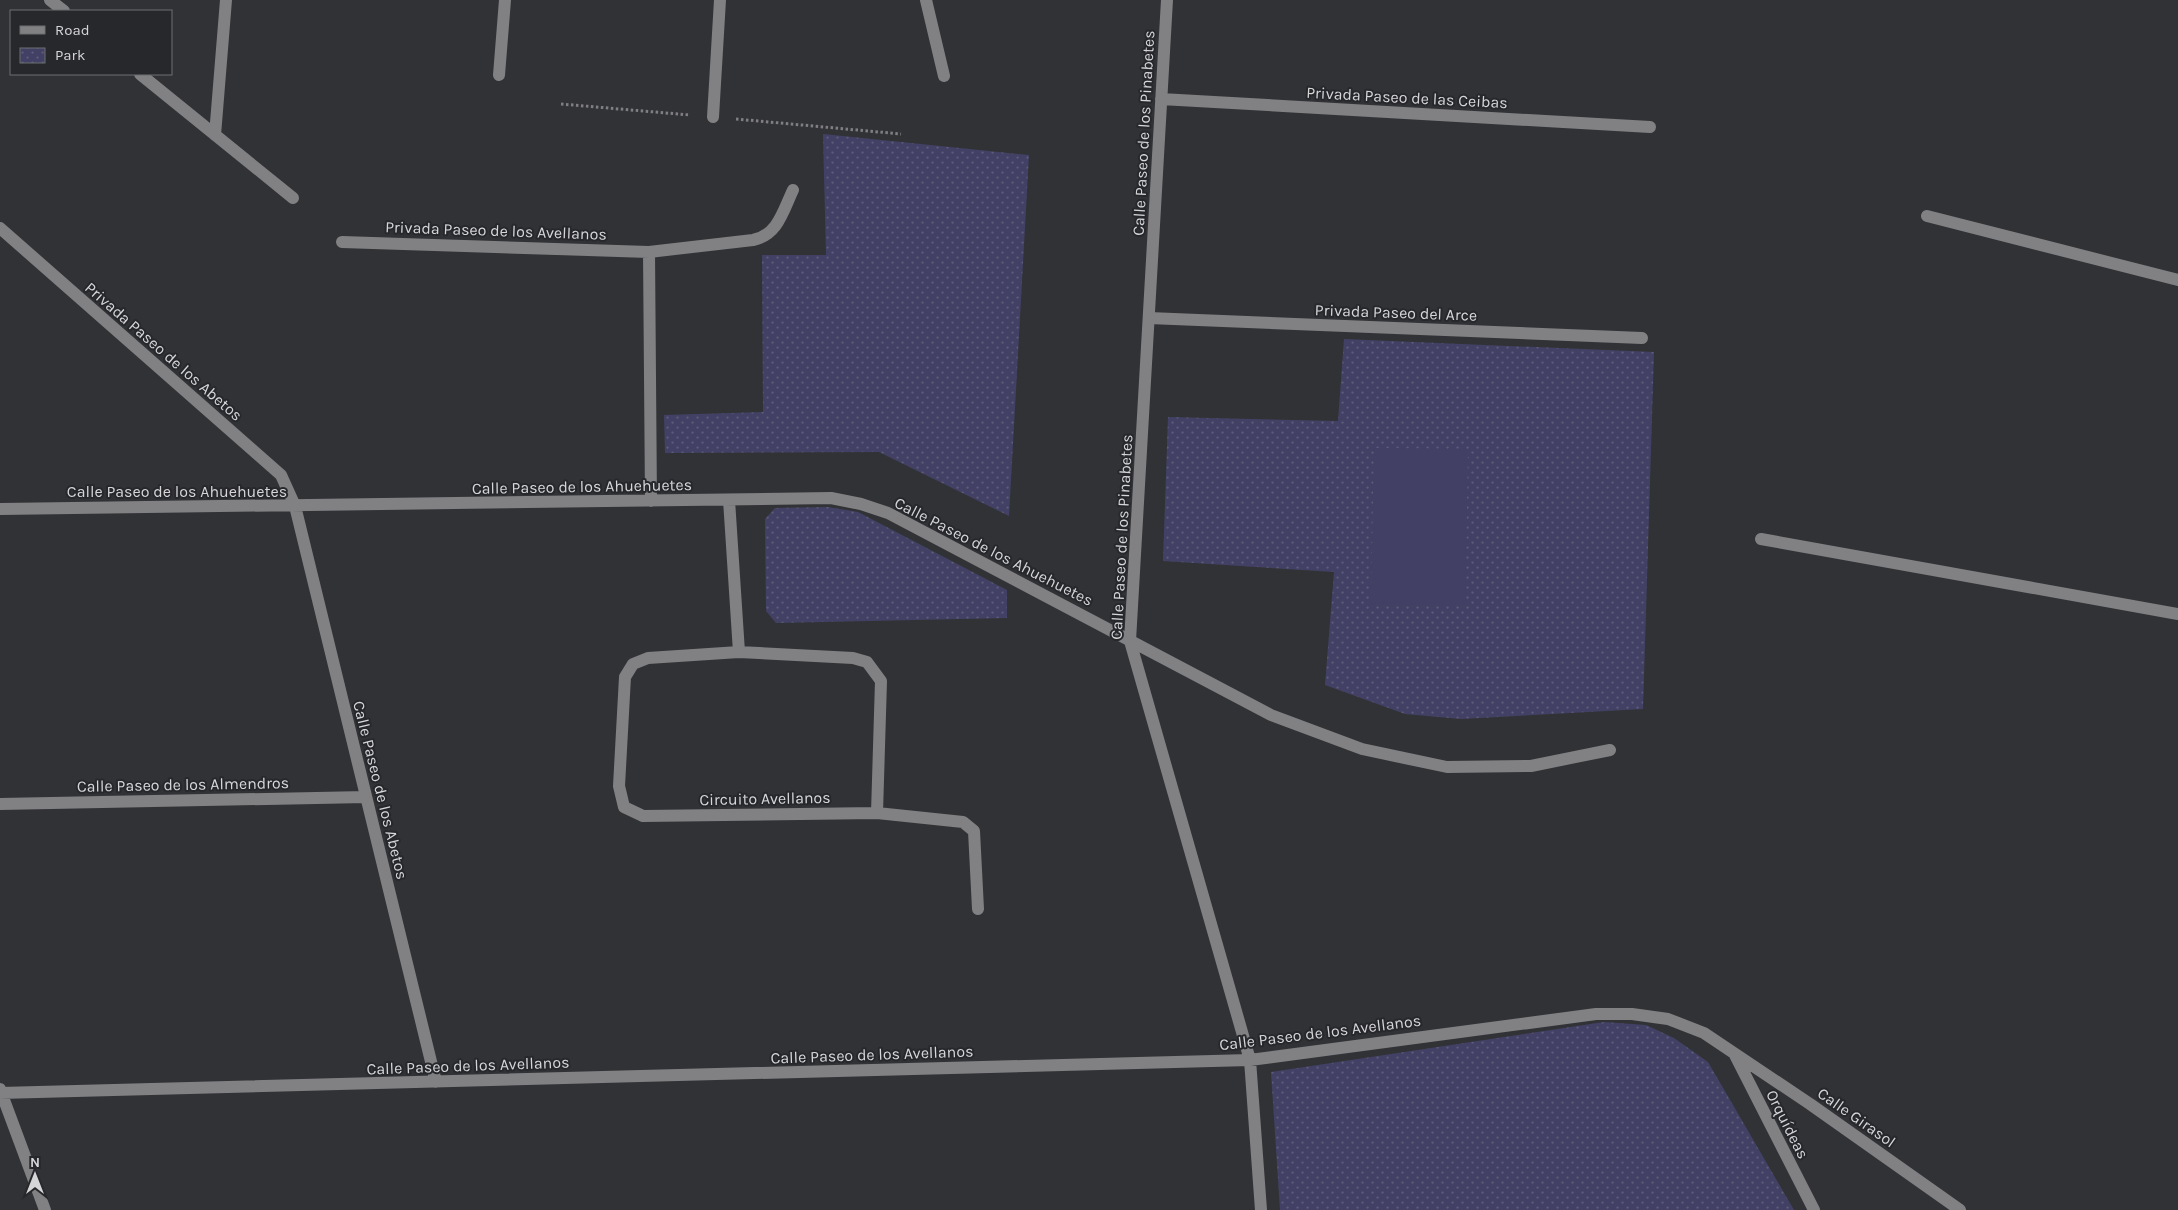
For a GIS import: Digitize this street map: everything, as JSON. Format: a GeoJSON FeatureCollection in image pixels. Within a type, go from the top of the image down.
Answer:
{"type":"FeatureCollection","features":[{"type":"Feature","properties":{"kind":"street"},"geometry":{"type":"LineString","coordinates":[[50,0],[63,10]]}},
{"type":"Feature","properties":{"kind":"street"},"geometry":{"type":"LineString","coordinates":[[215,135],[226,0]]}},
{"type":"Feature","properties":{"kind":"street"},"geometry":{"type":"LineString","coordinates":[[499,75],[505,0]]}},
{"type":"Feature","properties":{"kind":"street"},"geometry":{"type":"LineString","coordinates":[[713,117],[720,0]]}},
{"type":"Feature","properties":{"kind":"street"},"geometry":{"type":"LineString","coordinates":[[926,0],[944,76]]}},
{"type":"Feature","properties":{"kind":"street","name":"Calle Paseo de los Pinabetes"},"geometry":{"type":"LineString","coordinates":[[1167,0],[1130,641],[1250,1060],[1261,1210]]}},
{"type":"Feature","properties":{"kind":"street"},"geometry":{"type":"LineString","coordinates":[[141,75],[293,198]]}},
{"type":"Feature","properties":{"kind":"street","name":"Privada Paseo de las Ceibas"},"geometry":{"type":"LineString","coordinates":[[1161,99],[1650,127]]}},
{"type":"Feature","properties":{"kind":"street","name":"Privada Paseo de los Avellanos"},"geometry":{"type":"LineString","coordinates":[[342,242],[649,252],[762,238],[768,235],[774,228],[793,190]]}},
{"type":"Feature","properties":{"kind":"street"},"geometry":{"type":"LineString","coordinates":[[1927,216],[2178,280]]}},
{"type":"Feature","properties":{"kind":"street","name":"Privada Paseo de los Abetos"},"geometry":{"type":"LineString","coordinates":[[0,228],[281,475],[295,506]]}},
{"type":"Feature","properties":{"kind":"street"},"geometry":{"type":"LineString","coordinates":[[649,252],[651,501]]}},
{"type":"Feature","properties":{"kind":"street","name":"Privada Paseo del Arce"},"geometry":{"type":"LineString","coordinates":[[1149,318],[1642,338]]}},
{"type":"Feature","properties":{"kind":"street","name":"Calle Paseo de los Ahuehuetes"},"geometry":{"type":"LineString","coordinates":[[0,508],[295,506],[831,498],[861,504],[888,514],[1271,715],[1362,749],[1447,767],[1531,766],[1610,750]]}},
{"type":"Feature","properties":{"kind":"street"},"geometry":{"type":"LineString","coordinates":[[730,500],[739,652]]}},
{"type":"Feature","properties":{"kind":"street","name":"Calle Paseo de los Abetos"},"geometry":{"type":"LineString","coordinates":[[295,506],[436,1082]]}},
{"type":"Feature","properties":{"kind":"street"},"geometry":{"type":"LineString","coordinates":[[1761,539],[2178,614]]}},
{"type":"Feature","properties":{"kind":"street","name":"Circuito Avellanos"},"geometry":{"type":"LineString","coordinates":[[739,652],[853,658],[867,662],[875,670],[881,681],[877,813],[643,816],[624,807],[619,786],[625,677],[628,670],[633,664],[648,658],[739,652]]}},
{"type":"Feature","properties":{"kind":"street","name":"Calle Paseo de los Almendros"},"geometry":{"type":"LineString","coordinates":[[0,804],[366,797]]}},
{"type":"Feature","properties":{"kind":"street"},"geometry":{"type":"LineString","coordinates":[[877,813],[963,822],[969,825],[974,831],[978,909]]}},
{"type":"Feature","properties":{"kind":"street","name":"Calle Paseo de los Avellanos"},"geometry":{"type":"LineString","coordinates":[[1,1092],[1250,1060],[1596,1014],[1632,1014],[1668,1019],[1704,1033],[1734,1052]]}},
{"type":"Feature","properties":{"kind":"street","name":"Orquídeas"},"geometry":{"type":"LineString","coordinates":[[1734,1052],[1814,1210]]}},
{"type":"Feature","properties":{"kind":"street","name":"Calle Girasol"},"geometry":{"type":"LineString","coordinates":[[1734,1052],[1960,1210]]}},
{"type":"Feature","properties":{"kind":"street"},"geometry":{"type":"LineString","coordinates":[[1,1092],[45,1210]]}},
{"type":"Feature","properties":{"kind":"green space"},"geometry":{"type":"Polygon","coordinates":[[[823,134],[1029,155],[1009,516],[879,452],[665,453],[664,415],[763,412],[762,255],[826,255],[823,134]]]}},
{"type":"Feature","properties":{"kind":"green space"},"geometry":{"type":"Polygon","coordinates":[[[1344,339],[1654,352],[1643,709],[1461,719],[1405,714],[1325,685],[1334,572],[1163,561],[1168,417],[1338,421],[1344,339]]]}},
{"type":"Feature","properties":{"kind":"green space"},"geometry":{"type":"Polygon","coordinates":[[[1374,448],[1468,449],[1465,605],[1371,604],[1374,448]]]}},
{"type":"Feature","properties":{"kind":"green space"},"geometry":{"type":"Polygon","coordinates":[[[828,507],[858,512],[1007,590],[1007,618],[776,623],[766,611],[765,519],[775,508],[828,507]]]}},
{"type":"Feature","properties":{"kind":"green space"},"geometry":{"type":"Polygon","coordinates":[[[1604,1022],[1646,1025],[1674,1038],[1708,1062],[1794,1210],[1280,1210],[1271,1072],[1604,1022]]]}}]}
